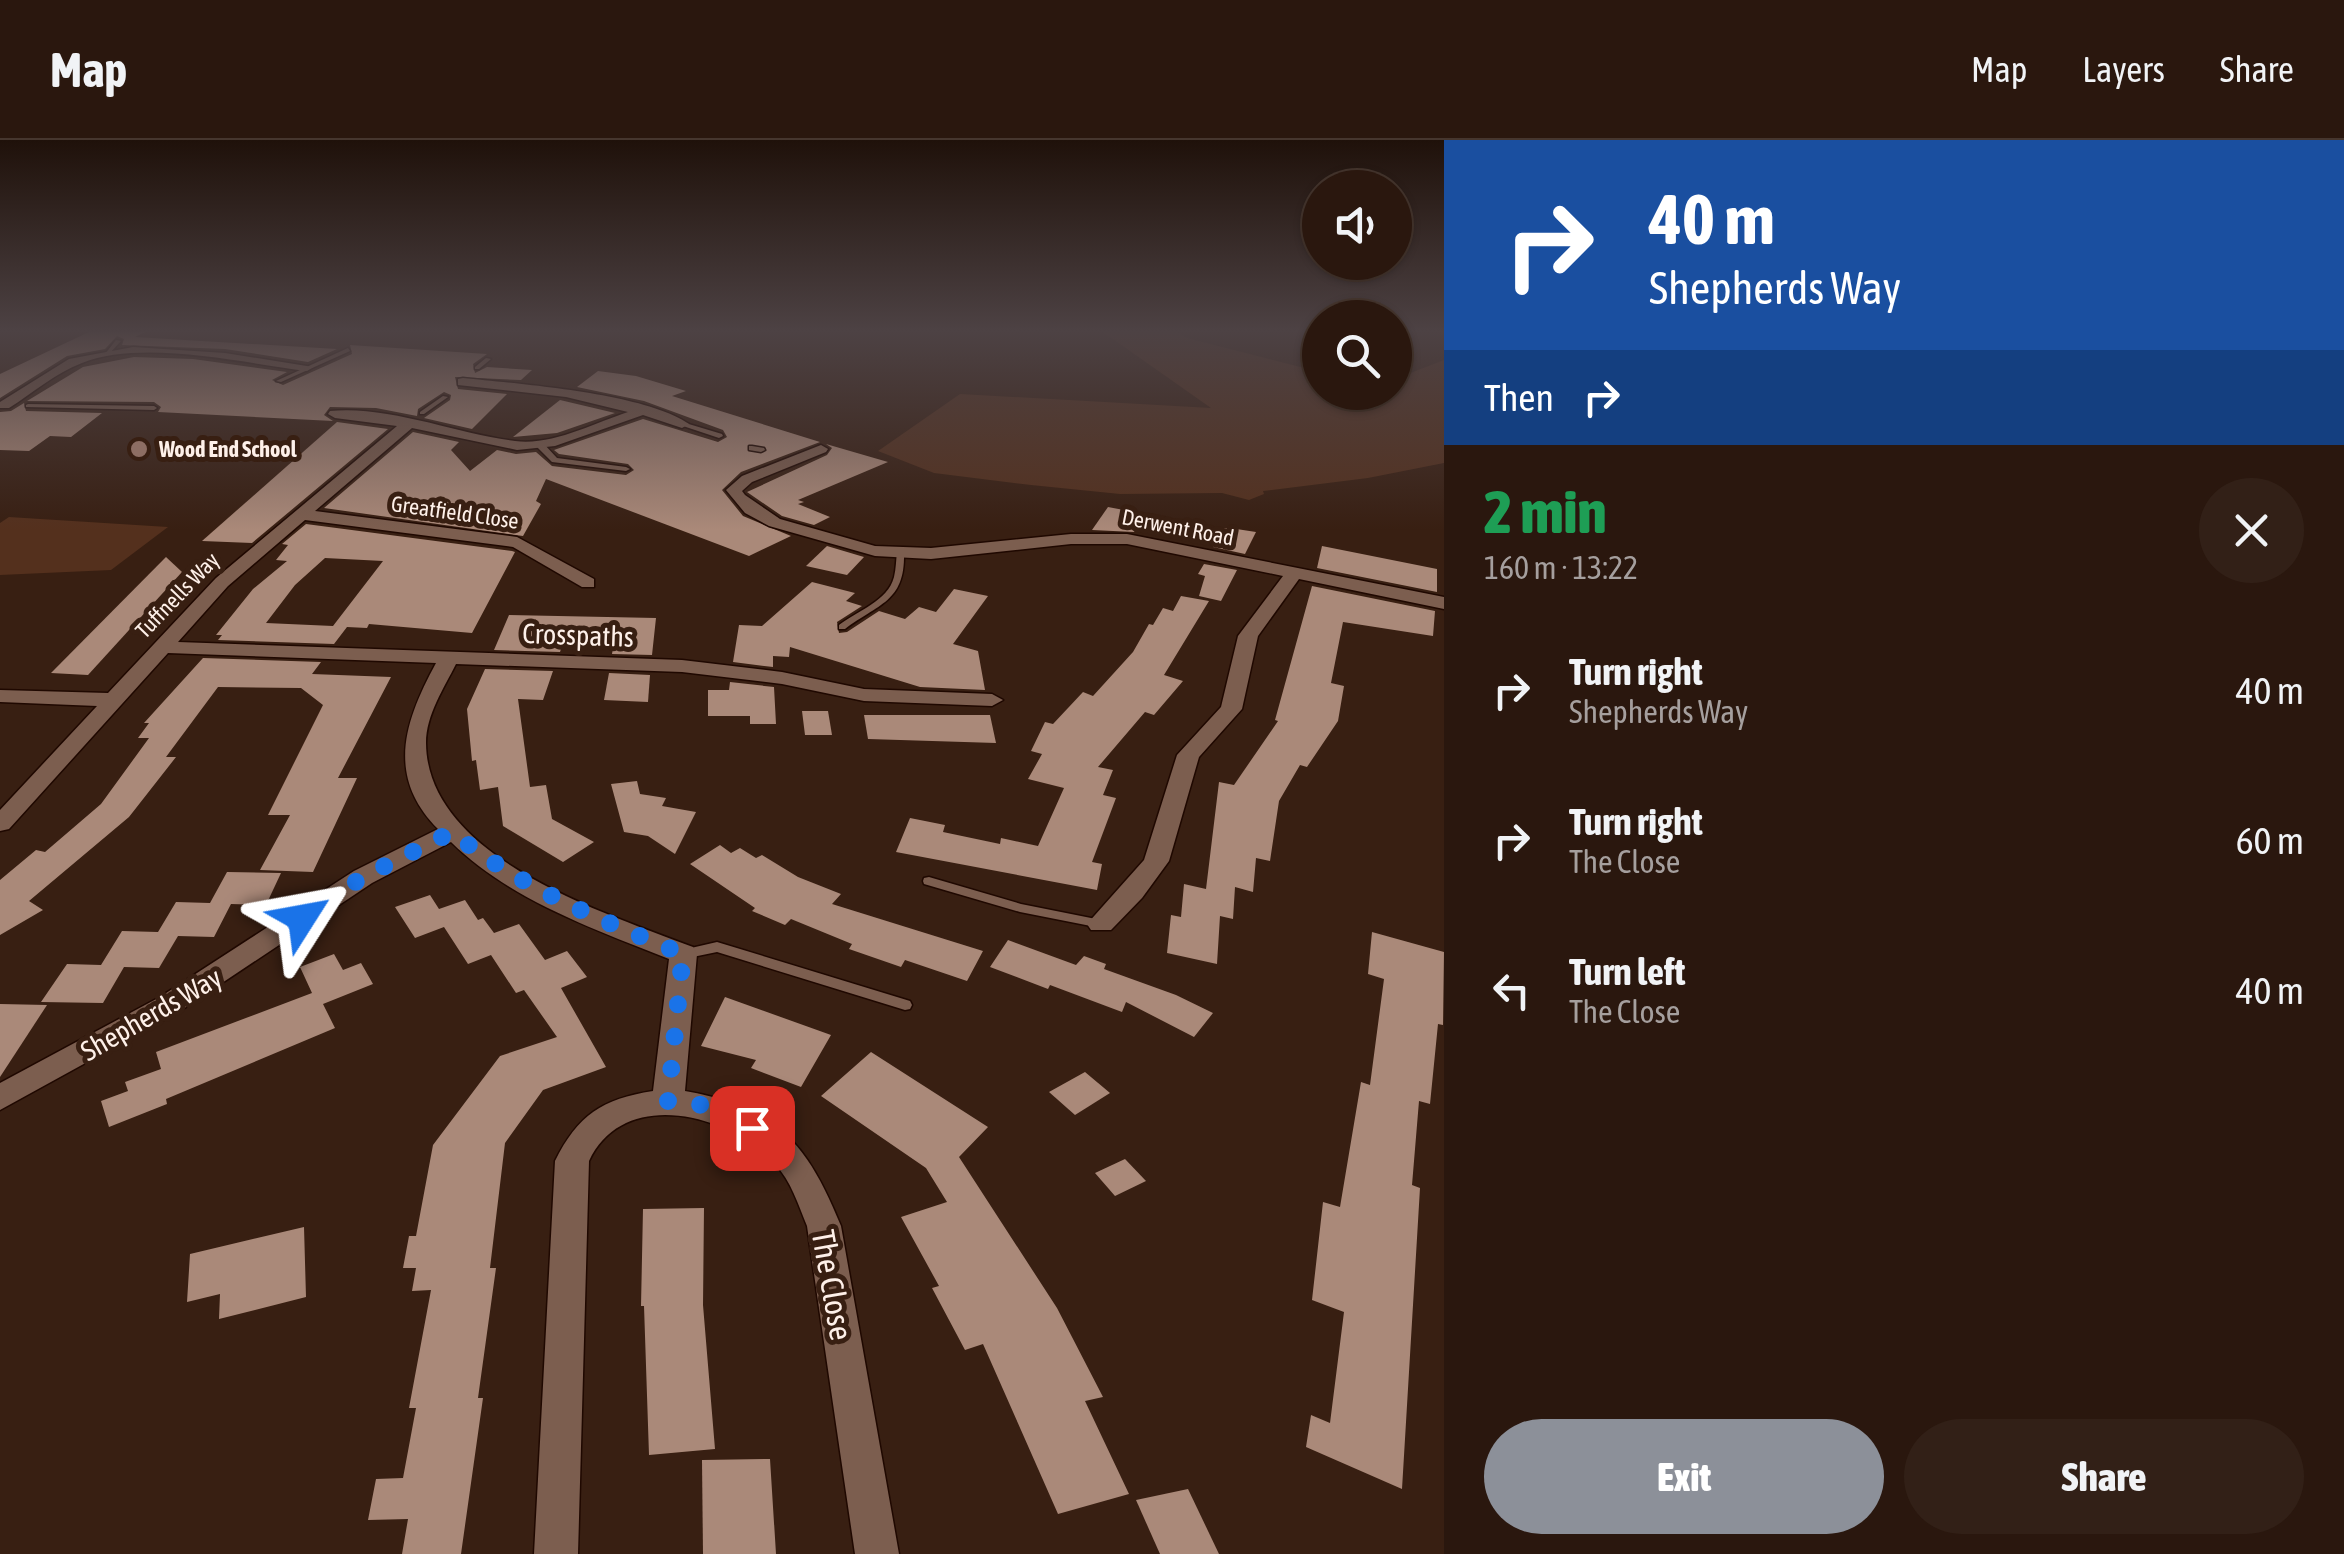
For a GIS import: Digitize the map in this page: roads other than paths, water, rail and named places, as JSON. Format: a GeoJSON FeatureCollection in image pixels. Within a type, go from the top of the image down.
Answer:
{"type":"FeatureCollection","features":[{"type":"Feature","properties":{"kind":"street"},"geometry":{"type":"LineString","coordinates":[[592,398],[682,424]]}},
{"type":"Feature","properties":{"kind":"street"},"geometry":{"type":"LineString","coordinates":[[2,405],[28,406]]}},
{"type":"Feature","properties":{"kind":"street"},"geometry":{"type":"LineString","coordinates":[[335,414],[417,418],[505,445],[540,446],[642,411]]}},
{"type":"Feature","properties":{"kind":"street","name":"Tuffnells Way"},"geometry":{"type":"LineString","coordinates":[[0,824],[161,647],[257,549],[305,515],[417,418]]}},
{"type":"Feature","properties":{"kind":"street"},"geometry":{"type":"LineString","coordinates":[[757,449],[791,461]]}},
{"type":"Feature","properties":{"kind":"street","name":"Derwent Road"},"geometry":{"type":"LineString","coordinates":[[822,449],[738,485],[736,496],[763,516],[793,530],[900,554],[1100,536],[1444,603]]}},
{"type":"Feature","properties":{"kind":"street","name":"Greatfield Close"},"geometry":{"type":"LineString","coordinates":[[305,515],[517,542],[588,583]]}},
{"type":"Feature","properties":{"kind":"street"},"geometry":{"type":"LineString","coordinates":[[1102,924],[1156,861],[1188,755],[1230,708],[1248,636],[1294,573]]}},
{"type":"Feature","properties":{"kind":"street","name":"Crosspaths"},"geometry":{"type":"LineString","coordinates":[[161,647],[682,666],[782,678],[864,695],[992,700]]}},
{"type":"Feature","properties":{"kind":"street"},"geometry":{"type":"LineString","coordinates":[[449,658],[421,713],[414,744],[418,771],[429,800],[452,832],[494,866],[556,899],[683,954],[668,1101]]}},
{"type":"Feature","properties":{"kind":"street"},"geometry":{"type":"LineString","coordinates":[[0,696],[114,700]]}},
{"type":"Feature","properties":{"kind":"street","name":"Shepherds Way"},"geometry":{"type":"LineString","coordinates":[[0,1098],[170,1004],[363,877],[452,832]]}},
{"type":"Feature","properties":{"kind":"street","name":"The Close"},"geometry":{"type":"LineString","coordinates":[[556,1554],[572,1161],[586,1135],[614,1115],[668,1101],[703,1105],[752,1128],[783,1150],[808,1184],[824,1226],[877,1554]]}},
{"type":"Feature","properties":{"kind":"lane"},"geometry":{"type":"LineString","coordinates":[[417,418],[444,398]]}},
{"type":"Feature","properties":{"kind":"lane"},"geometry":{"type":"LineString","coordinates":[[28,406],[154,408]]}},
{"type":"Feature","properties":{"kind":"lane"},"geometry":{"type":"LineString","coordinates":[[682,424],[719,436]]}},
{"type":"Feature","properties":{"kind":"lane"},"geometry":{"type":"LineString","coordinates":[[540,446],[555,460],[626,468]]}},
{"type":"Feature","properties":{"kind":"lane"},"geometry":{"type":"LineString","coordinates":[[842,627],[898,587],[902,572],[900,554]]}},
{"type":"Feature","properties":{"kind":"lane"},"geometry":{"type":"LineString","coordinates":[[929,882],[1020,908],[1102,924]]}},
{"type":"Feature","properties":{"kind":"lane"},"geometry":{"type":"LineString","coordinates":[[683,954],[716,948],[905,1005]]}},
{"type":"Feature","properties":{"kind":"place","name":"Wood End School"},"geometry":{"type":"Point","coordinates":[139,449]}}]}
